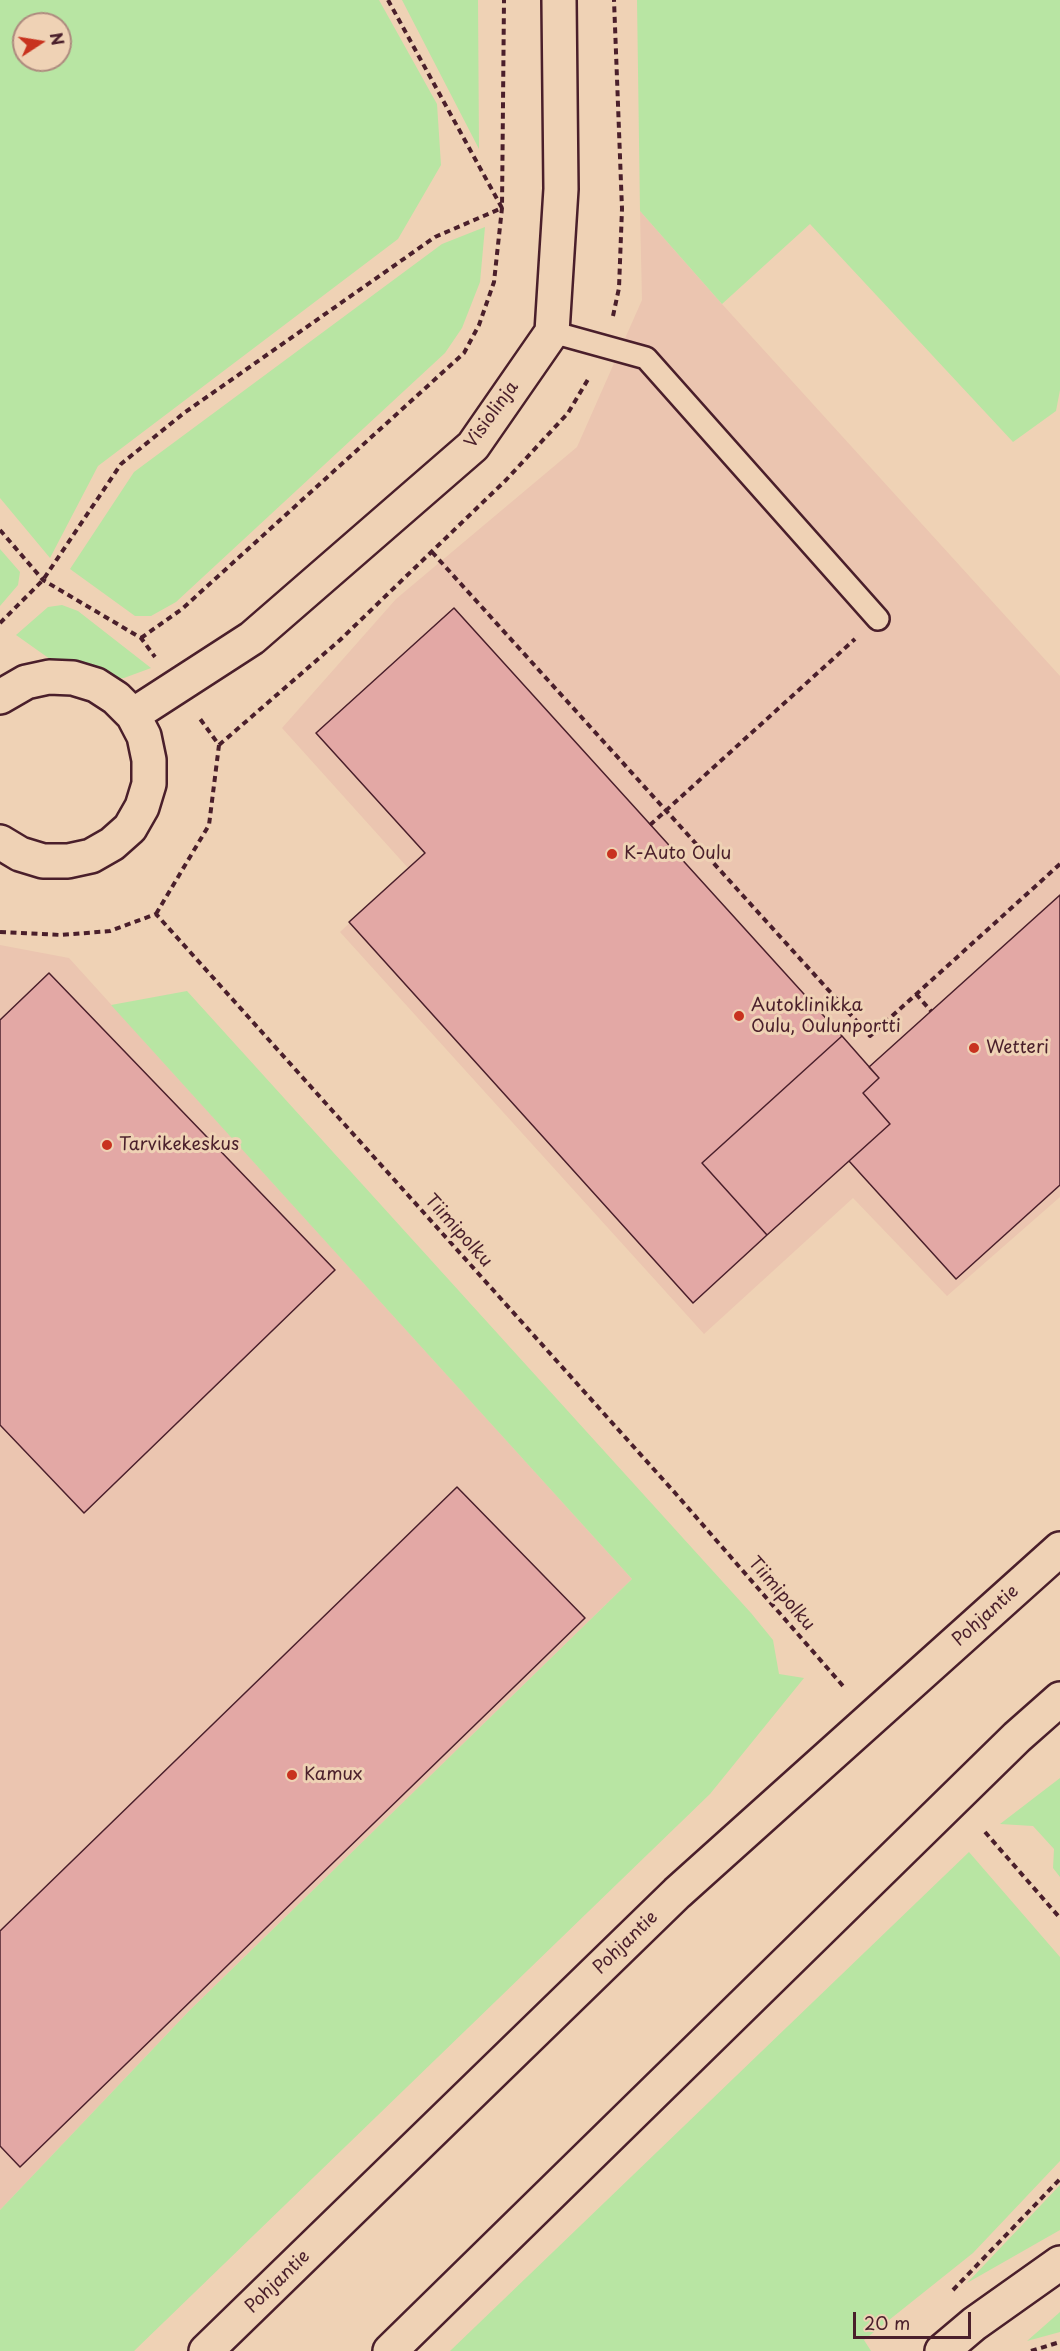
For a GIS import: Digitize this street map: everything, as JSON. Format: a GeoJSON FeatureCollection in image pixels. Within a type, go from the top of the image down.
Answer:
{"type":"FeatureCollection","features":[{"type":"Feature","properties":{"kind":"main road"},"geometry":{"type":"LineString","coordinates":[[552,332],[561,189],[559,0]]}},
{"type":"Feature","properties":{"kind":"main road","name":"Visiolinja"},"geometry":{"type":"LineString","coordinates":[[133,715],[252,638],[473,446],[552,332]]}},
{"type":"Feature","properties":{"kind":"main road"},"geometry":{"type":"LineString","coordinates":[[0,842],[20,854],[43,861],[68,861],[91,856],[112,844],[130,828],[142,807],[149,784],[149,760],[144,736],[133,715],[116,698],[96,685],[73,678],[49,677],[26,682],[1,693]]}},
{"type":"Feature","properties":{"kind":"main road","name":"Pohjantie"},"geometry":{"type":"LineString","coordinates":[[206,2351],[677,1893],[1060,1549]]}},
{"type":"Feature","properties":{"kind":"main road"},"geometry":{"type":"LineString","coordinates":[[390,2351],[1017,1737],[1060,1699]]}},
{"type":"Feature","properties":{"kind":"main road"},"geometry":{"type":"LineString","coordinates":[[1017,1737],[1060,1709]]}},
{"type":"Feature","properties":{"kind":"main road"},"geometry":{"type":"LineString","coordinates":[[942,2351],[974,2324],[1060,2263]]}},
{"type":"Feature","properties":{"kind":"lane"},"geometry":{"type":"LineString","coordinates":[[552,332],[646,358],[878,619]]}},
{"type":"Feature","properties":{"kind":"path"},"geometry":{"type":"LineString","coordinates":[[388,0],[502,207]]}},
{"type":"Feature","properties":{"kind":"path"},"geometry":{"type":"LineString","coordinates":[[141,638],[182,609],[464,353],[479,325],[494,282],[502,207],[504,0]]}},
{"type":"Feature","properties":{"kind":"path"},"geometry":{"type":"LineString","coordinates":[[0,623],[43,580],[121,464],[184,412],[435,237],[502,207]]}},
{"type":"Feature","properties":{"kind":"path"},"geometry":{"type":"LineString","coordinates":[[432,552],[870,1036],[1060,864]]}},
{"type":"Feature","properties":{"kind":"path"},"geometry":{"type":"LineString","coordinates":[[650,825],[878,619]]}},
{"type":"Feature","properties":{"kind":"path","name":"Tiimipolku"},"geometry":{"type":"LineString","coordinates":[[0,932],[61,935],[110,931],[156,914],[676,1494],[843,1686]]}},
{"type":"Feature","properties":{"kind":"path"},"geometry":{"type":"LineString","coordinates":[[916,994],[931,1011]]}},
{"type":"Feature","properties":{"kind":"path"},"geometry":{"type":"LineString","coordinates":[[985,1832],[1060,1918]]}},
{"type":"Feature","properties":{"kind":"path"},"geometry":{"type":"LineString","coordinates":[[953,2290],[1060,2179]]}},
{"type":"Feature","properties":{"kind":"path"},"geometry":{"type":"LineString","coordinates":[[1031,2351],[1060,2342]]}},
{"type":"Feature","properties":{"kind":"shaded area"},"geometry":{"type":"Polygon","coordinates":[[[640,211],[1060,676],[1060,1197],[947,1296],[853,1198],[704,1334],[340,932],[408,868],[282,728],[396,599],[577,447],[642,300],[640,211]]]}},
{"type":"Feature","properties":{"kind":"shaded area"},"geometry":{"type":"Polygon","coordinates":[[[0,945],[69,958],[632,1579],[189,2011],[0,2210],[0,945]]]}},
{"type":"Feature","properties":{"kind":"green space"},"geometry":{"type":"Polygon","coordinates":[[[0,0],[379,0],[437,104],[441,165],[398,239],[98,466],[50,558],[0,498],[0,0]]]}},
{"type":"Feature","properties":{"kind":"green space"},"geometry":{"type":"Polygon","coordinates":[[[402,0],[478,0],[479,149],[402,0]]]}},
{"type":"Feature","properties":{"kind":"green space"},"geometry":{"type":"Polygon","coordinates":[[[637,0],[1060,0],[1060,390],[1056,411],[1013,442],[810,224],[722,304],[640,211],[637,0]]]}},
{"type":"Feature","properties":{"kind":"green space"},"geometry":{"type":"Polygon","coordinates":[[[485,227],[480,282],[462,328],[445,353],[176,602],[151,616],[135,616],[70,569],[134,472],[442,244],[485,227]]]}},
{"type":"Feature","properties":{"kind":"green space"},"geometry":{"type":"Polygon","coordinates":[[[0,549],[20,572],[18,585],[0,606],[0,549]]]}},
{"type":"Feature","properties":{"kind":"green space"},"geometry":{"type":"Polygon","coordinates":[[[62,605],[78,611],[151,668],[124,678],[95,679],[64,669],[16,635],[48,607],[62,605]]]}},
{"type":"Feature","properties":{"kind":"green space"},"geometry":{"type":"Polygon","coordinates":[[[187,991],[751,1613],[773,1640],[779,1674],[804,1678],[710,1794],[134,2351],[0,2351],[0,2210],[189,2011],[632,1579],[111,1005],[187,991]]]}},
{"type":"Feature","properties":{"kind":"green space"},"geometry":{"type":"Polygon","coordinates":[[[1060,1778],[1060,1877],[1053,1868],[1054,1849],[1033,1826],[1000,1824],[1060,1778]]]}},
{"type":"Feature","properties":{"kind":"green space"},"geometry":{"type":"Polygon","coordinates":[[[969,1852],[1060,1957],[1060,2161],[973,2253],[864,2340],[871,2351],[450,2351],[969,1852]]]}},
{"type":"Feature","properties":{"kind":"green space"},"geometry":{"type":"Polygon","coordinates":[[[1060,2185],[1060,2230],[967,2283],[1060,2185]]]}},
{"type":"Feature","properties":{"kind":"green space"},"geometry":{"type":"Polygon","coordinates":[[[1060,2312],[1060,2332],[1027,2341],[1060,2312]]]}},
{"type":"Feature","properties":{"kind":"building"},"geometry":{"type":"Polygon","coordinates":[[[454,608],[842,1036],[702,1163],[767,1235],[693,1303],[349,922],[425,853],[316,733],[454,608]]]}},
{"type":"Feature","properties":{"kind":"building"},"geometry":{"type":"Polygon","coordinates":[[[1060,895],[1060,1185],[956,1279],[849,1161],[890,1124],[863,1093],[879,1078],[869,1067],[1060,895]]]}},
{"type":"Feature","properties":{"kind":"building","name":"Tarvikekeskus"},"geometry":{"type":"Polygon","coordinates":[[[49,973],[335,1270],[84,1513],[0,1425],[0,1020],[49,973]]]}},
{"type":"Feature","properties":{"kind":"building"},"geometry":{"type":"Polygon","coordinates":[[[842,1036],[879,1078],[863,1093],[890,1124],[767,1235],[702,1163],[842,1036]]]}},
{"type":"Feature","properties":{"kind":"building","name":"Kamux"},"geometry":{"type":"Polygon","coordinates":[[[457,1487],[585,1618],[20,2167],[0,2146],[0,1931],[457,1487]]]}},
{"type":"Feature","properties":{"kind":"place","name":"K-Auto Oulu"},"geometry":{"type":"Point","coordinates":[612,854]}},
{"type":"Feature","properties":{"kind":"place","name":"Autoklinikka Oulu, Oulunportti"},"geometry":{"type":"Point","coordinates":[739,1016]}},
{"type":"Feature","properties":{"kind":"place","name":"Wetteri"},"geometry":{"type":"Point","coordinates":[974,1048]}},
{"type":"Feature","properties":{"kind":"place","name":"Tarvikekeskus"},"geometry":{"type":"Point","coordinates":[107,1145]}},
{"type":"Feature","properties":{"kind":"place","name":"Kamux"},"geometry":{"type":"Point","coordinates":[292,1775]}}]}
